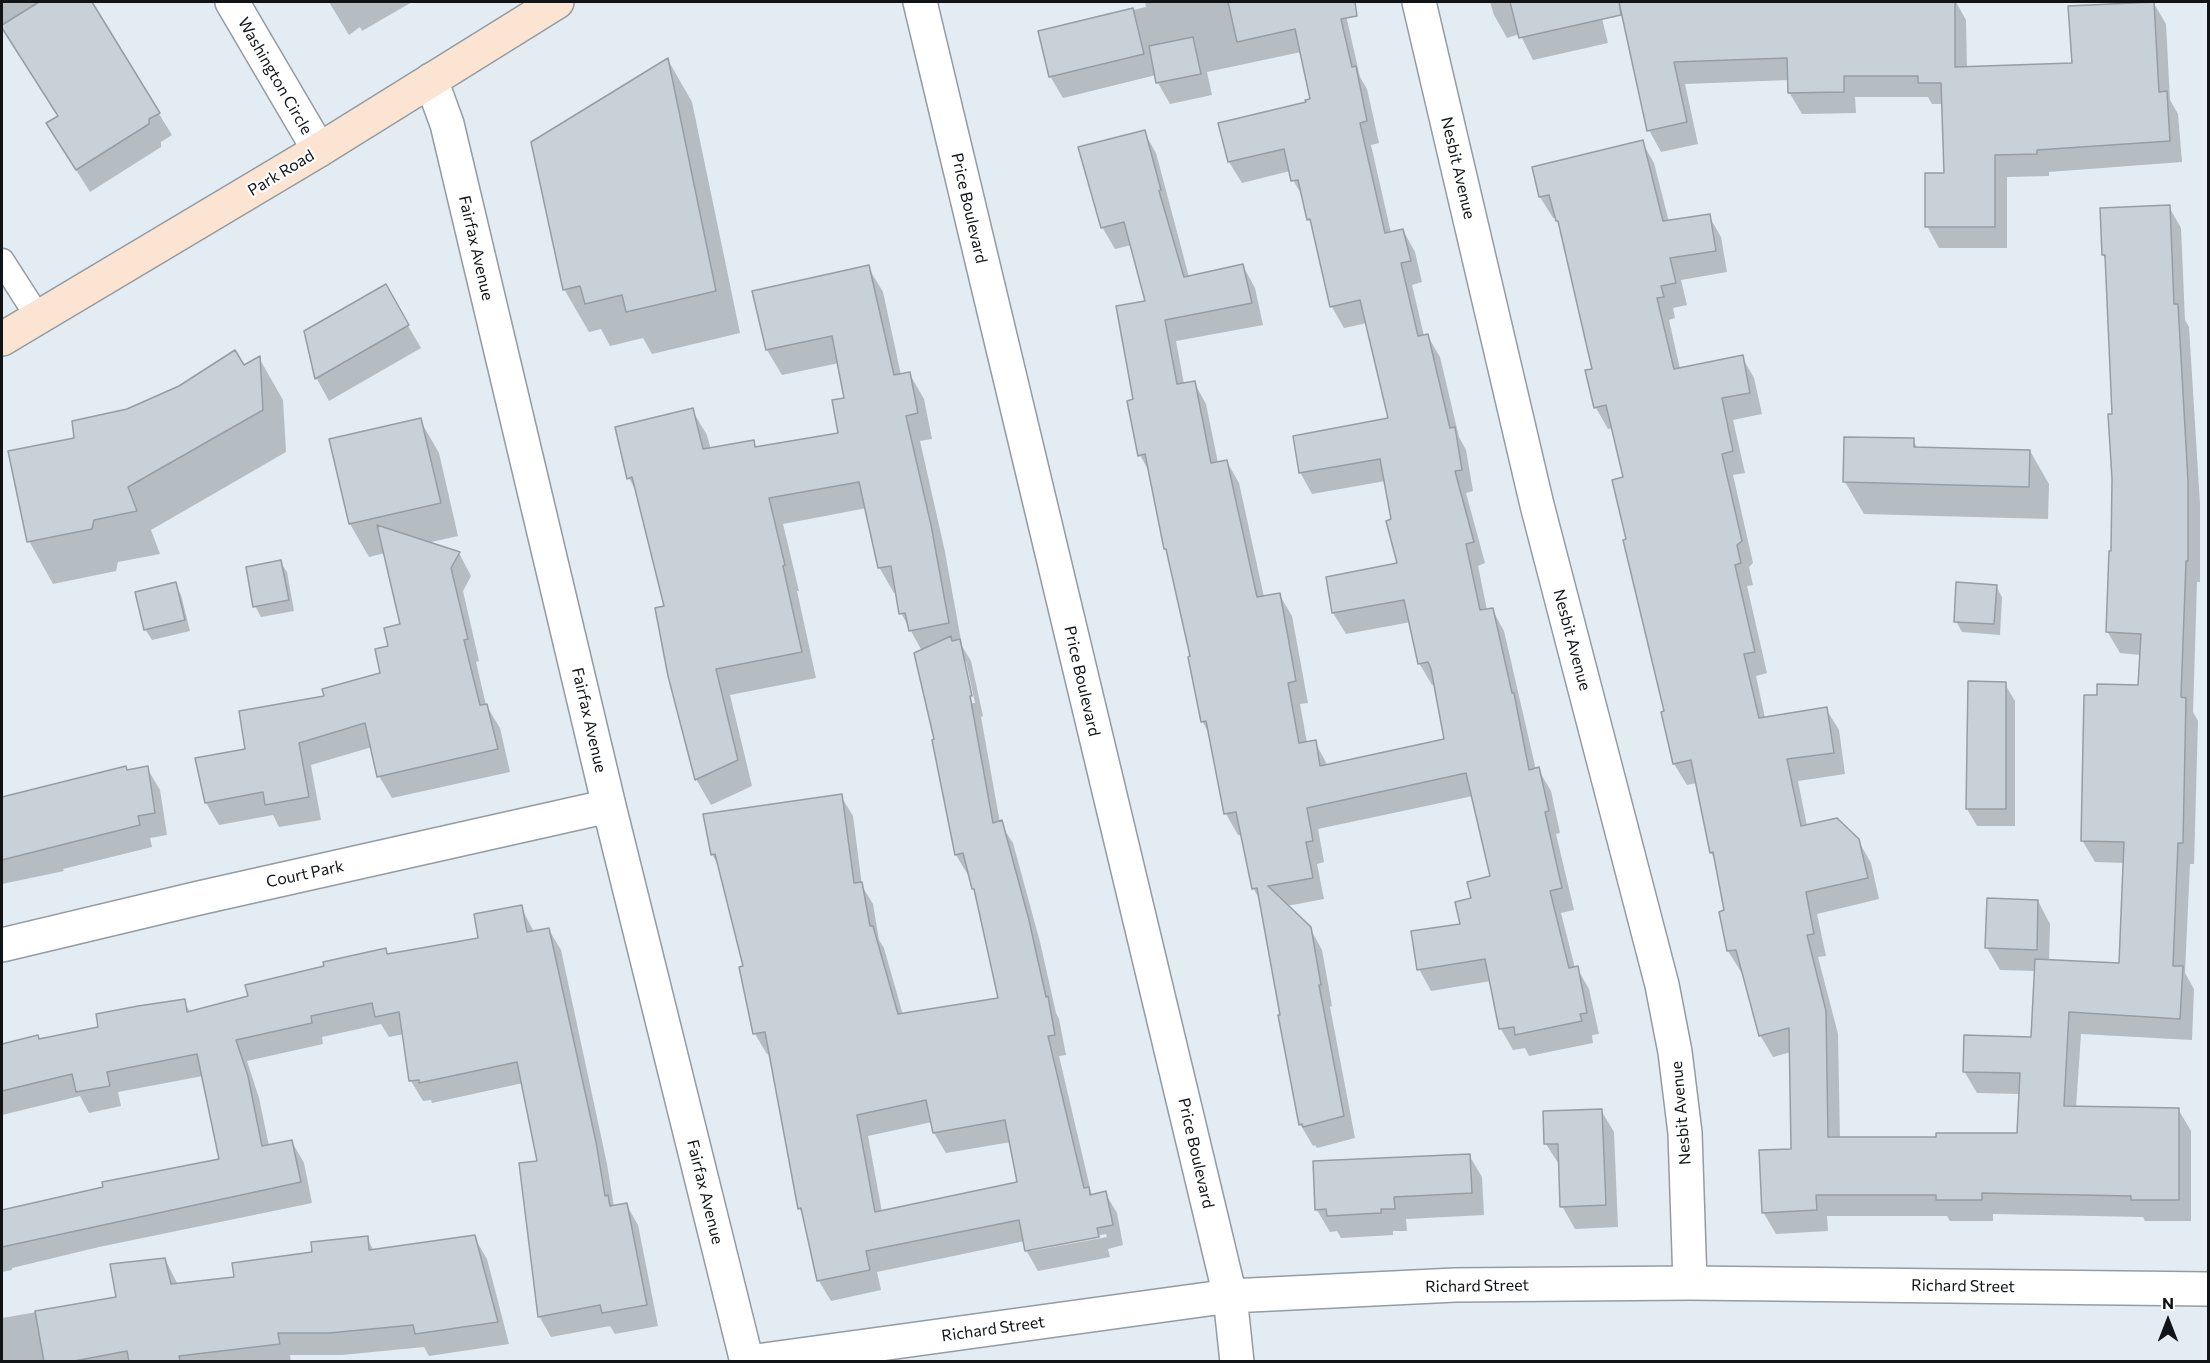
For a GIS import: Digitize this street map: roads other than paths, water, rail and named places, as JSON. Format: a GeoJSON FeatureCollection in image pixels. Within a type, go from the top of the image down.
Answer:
{"type":"FeatureCollection","features":[{"type":"Feature","properties":{"kind":"main road","name":"Park Road"},"geometry":{"type":"LineString","coordinates":[[2,339],[319,150],[557,2]]}},
{"type":"Feature","properties":{"kind":"street","name":"Washington Circle"},"geometry":{"type":"LineString","coordinates":[[232,2],[319,150]]}},
{"type":"Feature","properties":{"kind":"street","name":"Price Boulevard"},"geometry":{"type":"LineString","coordinates":[[920,2],[1230,1296],[1237,1362]]}},
{"type":"Feature","properties":{"kind":"street","name":"Nesbit Avenue"},"geometry":{"type":"LineString","coordinates":[[1419,2],[1537,506],[1662,985],[1675,1052],[1685,1133],[1690,1283]]}},
{"type":"Feature","properties":{"kind":"street","name":"Fairfax Avenue"},"geometry":{"type":"LineString","coordinates":[[431,80],[447,124],[609,806],[748,1362]]}},
{"type":"Feature","properties":{"kind":"street","name":"Court Park"},"geometry":{"type":"LineString","coordinates":[[2,945],[199,898],[609,806]]}},
{"type":"Feature","properties":{"kind":"street","name":"Richard Street"},"geometry":{"type":"LineString","coordinates":[[748,1362],[1230,1296],[1455,1285],[1690,1283],[2208,1289]]}},
{"type":"Feature","properties":{"kind":"lane"},"geometry":{"type":"LineString","coordinates":[[2,261],[38,317]]}}]}
